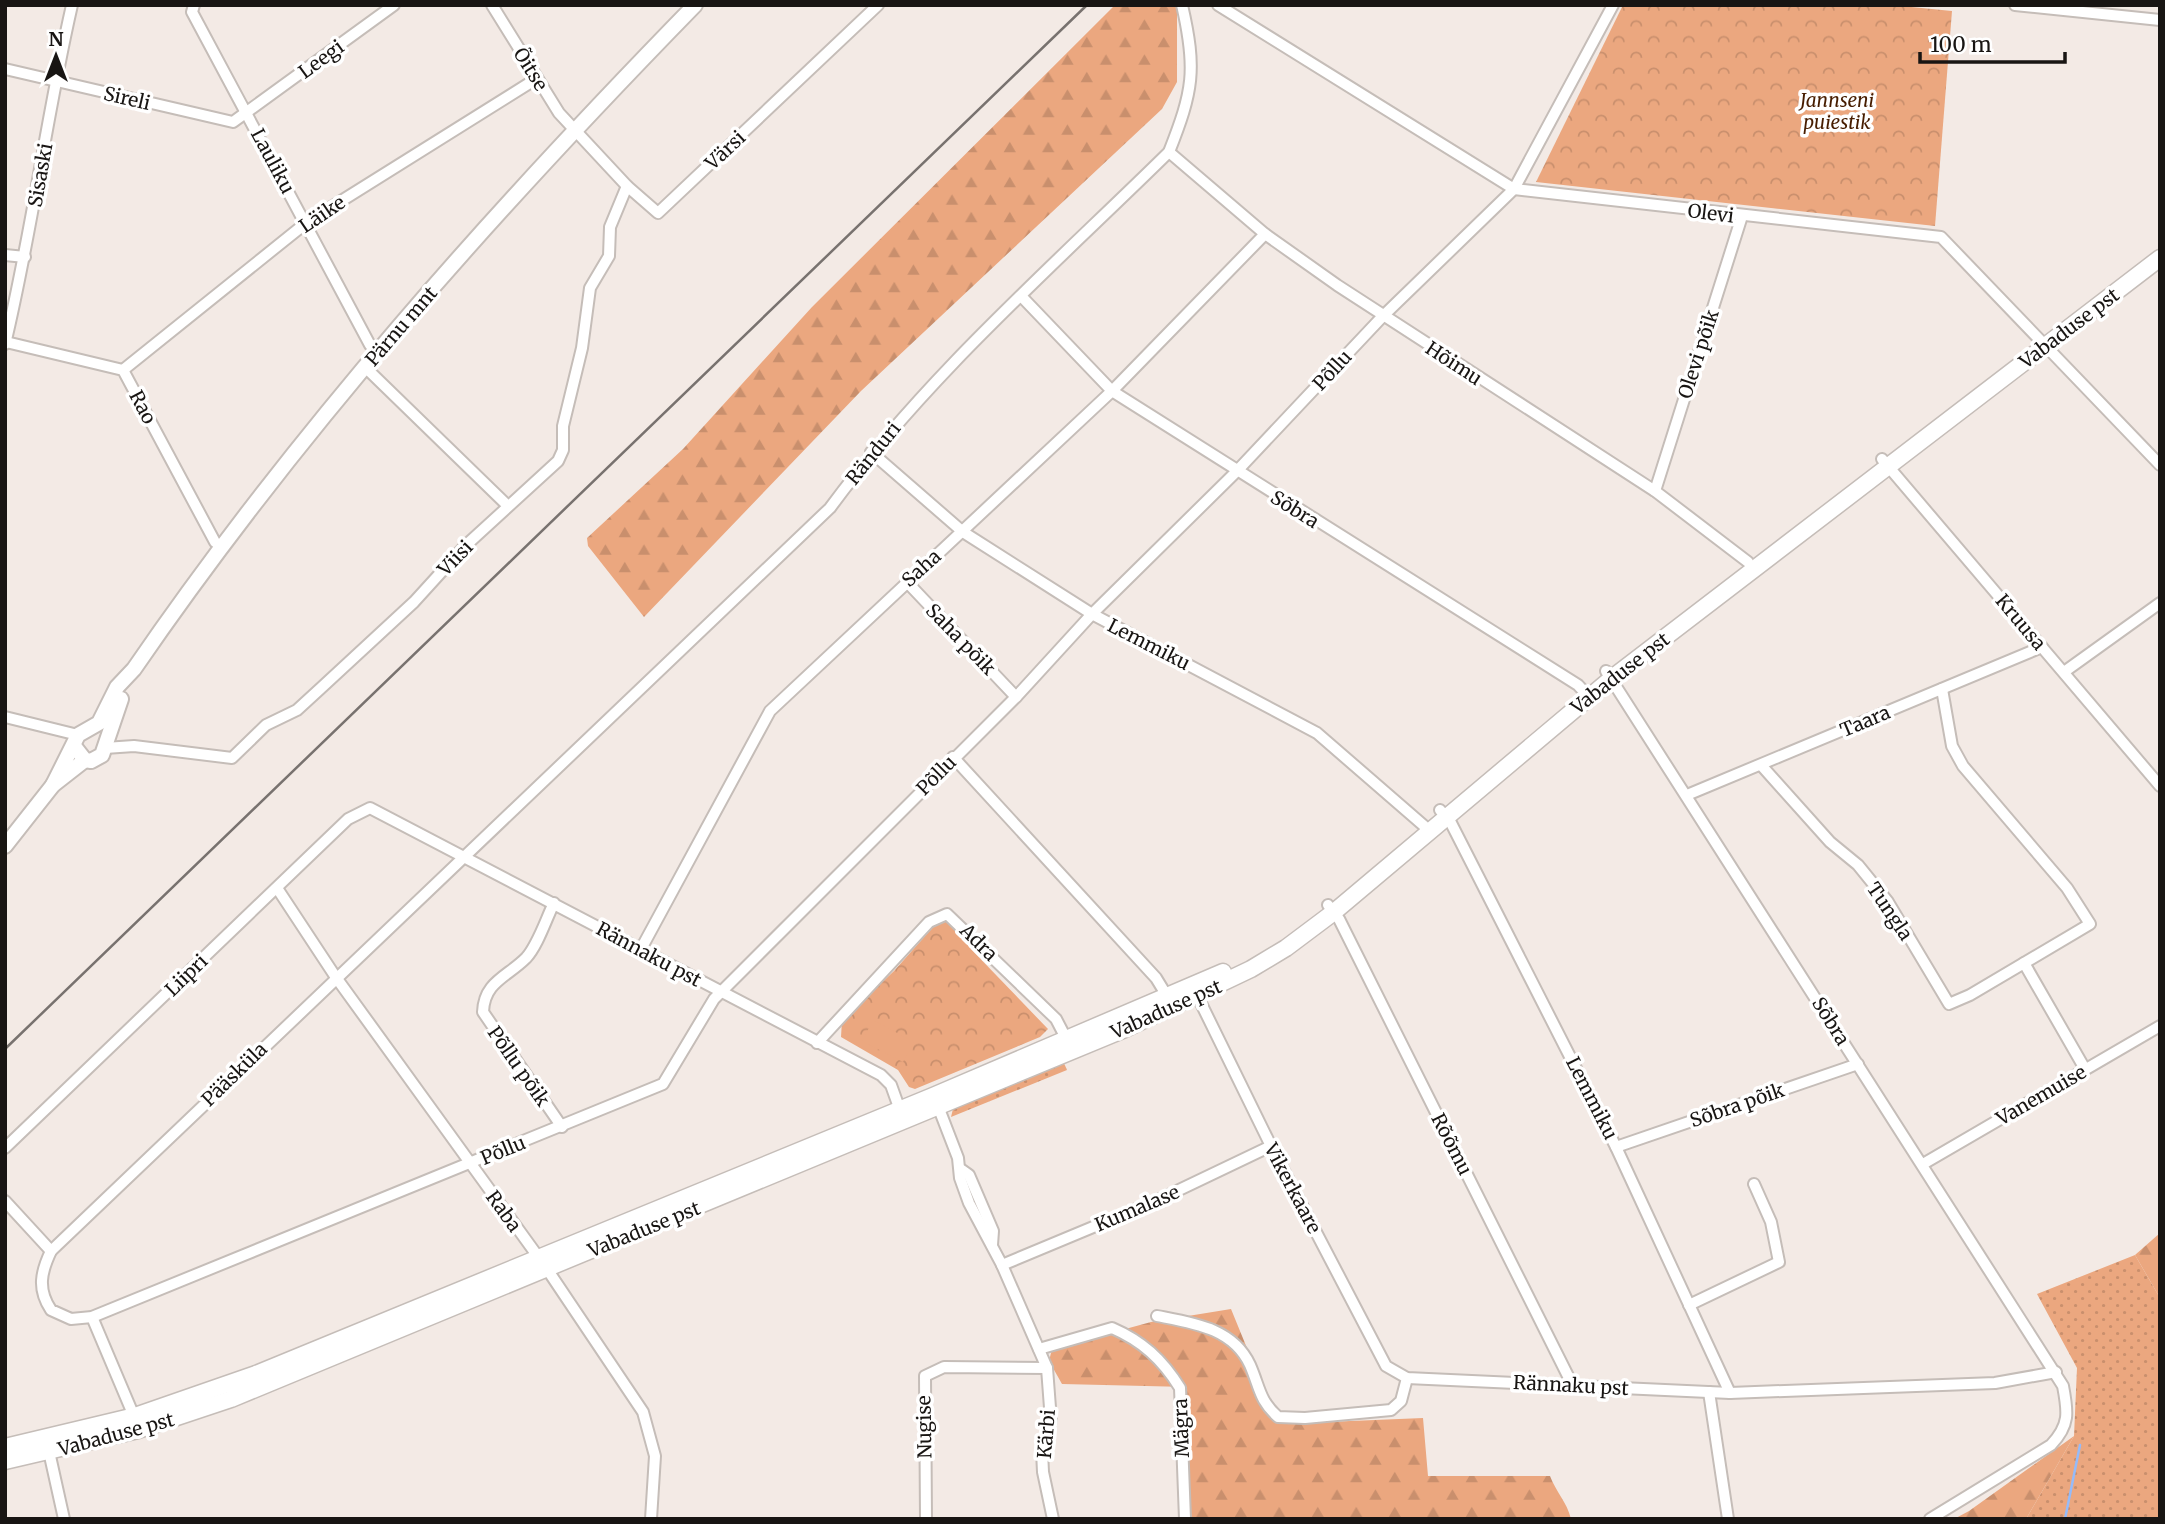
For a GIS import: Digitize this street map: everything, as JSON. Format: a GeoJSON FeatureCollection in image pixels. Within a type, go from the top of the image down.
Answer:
{"type":"FeatureCollection","features":[{"type":"Feature","properties":{"kind":"highway","name":"Vabaduse pst"},"geometry":{"type":"LineString","coordinates":[[2042,343],[2160,247]]}},
{"type":"Feature","properties":{"kind":"highway","name":"Vabaduse pst"},"geometry":{"type":"LineString","coordinates":[[1609,674],[2042,343],[2160,258]]}},
{"type":"Feature","properties":{"kind":"highway","name":"Vabaduse pst"},"geometry":{"type":"LineString","coordinates":[[5,1461],[47,1445],[231,1399],[542,1264],[936,1102],[1195,990],[1331,908],[1586,693],[1748,562],[1885,463]]}},
{"type":"Feature","properties":{"kind":"highway","name":"Vabaduse pst"},"geometry":{"type":"LineString","coordinates":[[1069,1045],[1167,996],[1195,990]]}},
{"type":"Feature","properties":{"kind":"highway","name":"Vabaduse pst"},"geometry":{"type":"LineString","coordinates":[[5,1447],[47,1445]]}},
{"type":"Feature","properties":{"kind":"main road","name":"Pärnu mnt"},"geometry":{"type":"LineString","coordinates":[[5,846],[53,785],[81,737],[99,723],[117,687],[134,669],[222,547],[379,352],[573,129],[695,5]]}},
{"type":"Feature","properties":{"kind":"main road","name":"Pärnu mnt"},"geometry":{"type":"LineString","coordinates":[[53,785],[85,760],[97,759],[105,746],[113,718],[133,680],[134,669]]}},
{"type":"Feature","properties":{"kind":"main road"},"geometry":{"type":"LineString","coordinates":[[85,760],[81,737],[100,733],[105,746]]}},
{"type":"Feature","properties":{"kind":"street","name":"Sisaski"},"geometry":{"type":"LineString","coordinates":[[5,343],[25,257],[55,81],[72,5]]}},
{"type":"Feature","properties":{"kind":"street","name":"Lauliku"},"geometry":{"type":"LineString","coordinates":[[194,5],[192,12],[370,345],[379,352]]}},
{"type":"Feature","properties":{"kind":"street","name":"Leegi"},"geometry":{"type":"LineString","coordinates":[[247,113],[394,5]]}},
{"type":"Feature","properties":{"kind":"street","name":"Õitse"},"geometry":{"type":"LineString","coordinates":[[492,5],[536,79],[573,129]]}},
{"type":"Feature","properties":{"kind":"street","name":"Värsi"},"geometry":{"type":"LineString","coordinates":[[573,129],[627,186],[658,213],[878,5]]}},
{"type":"Feature","properties":{"kind":"street","name":"Ränduri"},"geometry":{"type":"LineString","coordinates":[[465,855],[830,508],[871,452],[943,372],[1169,152],[1185,111],[1192,83],[1193,61],[1182,5]]}},
{"type":"Feature","properties":{"kind":"street","name":"Olevi"},"geometry":{"type":"LineString","coordinates":[[1218,5],[1514,189],[1941,237],[2160,465]]}},
{"type":"Feature","properties":{"kind":"street","name":"Põllu"},"geometry":{"type":"LineString","coordinates":[[51,1310],[71,1319],[92,1317],[663,1084],[721,992],[1016,696],[1091,614],[1236,472],[1382,317],[1514,189],[1612,5]]}},
{"type":"Feature","properties":{"kind":"street"},"geometry":{"type":"LineString","coordinates":[[2015,5],[2160,20]]}},
{"type":"Feature","properties":{"kind":"street","name":"Sireli"},"geometry":{"type":"LineString","coordinates":[[5,69],[233,122],[247,113]]}},
{"type":"Feature","properties":{"kind":"street","name":"Läike"},"geometry":{"type":"LineString","coordinates":[[123,370],[306,223],[536,79]]}},
{"type":"Feature","properties":{"kind":"street","name":"Hõimu"},"geometry":{"type":"LineString","coordinates":[[1169,152],[1265,234],[1382,317],[1654,491],[1748,562]]}},
{"type":"Feature","properties":{"kind":"street","name":"Viisi"},"geometry":{"type":"LineString","coordinates":[[105,746],[134,746],[232,758],[267,725],[297,710],[414,602],[464,547],[552,468],[563,450],[563,426],[582,348],[590,288],[609,256],[610,227],[627,186]]}},
{"type":"Feature","properties":{"kind":"street","name":"Olevi põik"},"geometry":{"type":"LineString","coordinates":[[1654,491],[1742,216]]}},
{"type":"Feature","properties":{"kind":"street","name":"Saha"},"geometry":{"type":"LineString","coordinates":[[641,949],[769,711],[1112,391],[1265,234]]}},
{"type":"Feature","properties":{"kind":"street"},"geometry":{"type":"LineString","coordinates":[[5,255],[25,257]]}},
{"type":"Feature","properties":{"kind":"street","name":"Sõbra"},"geometry":{"type":"LineString","coordinates":[[1022,297],[1112,391],[1586,693]]}},
{"type":"Feature","properties":{"kind":"street","name":"Rao"},"geometry":{"type":"LineString","coordinates":[[5,343],[123,370],[215,542],[222,547]]}},
{"type":"Feature","properties":{"kind":"street"},"geometry":{"type":"LineString","coordinates":[[366,368],[509,506]]}},
{"type":"Feature","properties":{"kind":"street","name":"Lemmiku"},"geometry":{"type":"LineString","coordinates":[[871,452],[962,532],[1091,614],[1317,733],[1427,828]]}},
{"type":"Feature","properties":{"kind":"street","name":"Kruusa"},"geometry":{"type":"LineString","coordinates":[[1885,463],[2160,786]]}},
{"type":"Feature","properties":{"kind":"street","name":"Saha põik"},"geometry":{"type":"LineString","coordinates":[[906,582],[1016,696]]}},
{"type":"Feature","properties":{"kind":"street"},"geometry":{"type":"LineString","coordinates":[[2064,672],[2160,603]]}},
{"type":"Feature","properties":{"kind":"street","name":"Taara"},"geometry":{"type":"LineString","coordinates":[[1687,795],[2042,647]]}},
{"type":"Feature","properties":{"kind":"street","name":"Sõbra"},"geometry":{"type":"LineString","coordinates":[[1609,674],[2056,1372]]}},
{"type":"Feature","properties":{"kind":"street","name":"Tungla"},"geometry":{"type":"LineString","coordinates":[[1761,765],[1830,842],[1858,865],[1888,902],[1949,1004],[2090,925],[2067,888],[1963,766],[1952,746],[1942,688]]}},
{"type":"Feature","properties":{"kind":"street"},"geometry":{"type":"LineString","coordinates":[[5,717],[81,737]]}},
{"type":"Feature","properties":{"kind":"street"},"geometry":{"type":"LineString","coordinates":[[953,757],[1156,978],[1167,996]]}},
{"type":"Feature","properties":{"kind":"street","name":"Rännaku pst"},"geometry":{"type":"LineString","coordinates":[[370,808],[465,855],[817,1043],[881,1074],[891,1085],[902,1115]]}},
{"type":"Feature","properties":{"kind":"street","name":"Liipri"},"geometry":{"type":"LineString","coordinates":[[5,1148],[348,818],[370,808]]}},
{"type":"Feature","properties":{"kind":"street","name":"Lemmiku"},"geometry":{"type":"LineString","coordinates":[[1443,814],[1616,1147],[1730,1393]]}},
{"type":"Feature","properties":{"kind":"street","name":"Pääsküla"},"geometry":{"type":"LineString","coordinates":[[51,1310],[41,1287],[43,1267],[51,1251],[335,976],[465,855]]}},
{"type":"Feature","properties":{"kind":"street","name":"Raba"},"geometry":{"type":"LineString","coordinates":[[277,888],[335,976],[542,1264],[643,1412],[655,1456],[651,1519]]}},
{"type":"Feature","properties":{"kind":"street","name":"Põllu põik"},"geometry":{"type":"LineString","coordinates":[[554,903],[527,956],[494,982],[484,997],[483,1012],[562,1127]]}},
{"type":"Feature","properties":{"kind":"street","name":"Rõõmu"},"geometry":{"type":"LineString","coordinates":[[1331,908],[1572,1384]]}},
{"type":"Feature","properties":{"kind":"street","name":"Adra"},"geometry":{"type":"LineString","coordinates":[[817,1043],[929,922],[940,914],[947,914],[1056,1019],[1069,1045]]}},
{"type":"Feature","properties":{"kind":"street"},"geometry":{"type":"LineString","coordinates":[[2024,963],[2085,1069]]}},
{"type":"Feature","properties":{"kind":"street","name":"Vikerkaare"},"geometry":{"type":"LineString","coordinates":[[1195,990],[1270,1146],[1386,1366],[1407,1378]]}},
{"type":"Feature","properties":{"kind":"street","name":"Vanemuise"},"geometry":{"type":"LineString","coordinates":[[1923,1164],[2160,1026]]}},
{"type":"Feature","properties":{"kind":"street","name":"Sõbra põik"},"geometry":{"type":"LineString","coordinates":[[1616,1147],[1858,1064]]}},
{"type":"Feature","properties":{"kind":"street"},"geometry":{"type":"LineString","coordinates":[[936,1102],[962,1170],[970,1175],[993,1231],[992,1245],[1039,1349]]}},
{"type":"Feature","properties":{"kind":"street","name":"Kumalase"},"geometry":{"type":"LineString","coordinates":[[1002,1265],[1158,1200],[1270,1146]]}},
{"type":"Feature","properties":{"kind":"street"},"geometry":{"type":"LineString","coordinates":[[1689,1305],[1779,1262],[1771,1222],[1754,1184]]}},
{"type":"Feature","properties":{"kind":"street"},"geometry":{"type":"LineString","coordinates":[[5,1201],[51,1251]]}},
{"type":"Feature","properties":{"kind":"street"},"geometry":{"type":"LineString","coordinates":[[1157,1316],[1202,1324],[1235,1342],[1249,1363],[1263,1403],[1278,1417],[1306,1418],[1391,1410],[1401,1401],[1407,1378]]}},
{"type":"Feature","properties":{"kind":"street"},"geometry":{"type":"LineString","coordinates":[[92,1317],[137,1423]]}},
{"type":"Feature","properties":{"kind":"street","name":"Mägra"},"geometry":{"type":"LineString","coordinates":[[1039,1349],[1112,1328],[1139,1340],[1168,1369],[1180,1388],[1185,1519]]}},
{"type":"Feature","properties":{"kind":"street","name":"Kärbi"},"geometry":{"type":"LineString","coordinates":[[1039,1349],[1047,1368],[1051,1421],[1042,1451],[1043,1472],[1053,1519]]}},
{"type":"Feature","properties":{"kind":"street","name":"Nugise"},"geometry":{"type":"LineString","coordinates":[[926,1519],[925,1376],[944,1367],[1047,1368]]}},
{"type":"Feature","properties":{"kind":"street"},"geometry":{"type":"LineString","coordinates":[[1930,1519],[2051,1445],[2064,1432],[2067,1405],[2056,1372]]}},
{"type":"Feature","properties":{"kind":"street","name":"Rännaku pst"},"geometry":{"type":"LineString","coordinates":[[1407,1378],[1730,1393],[1995,1383],[2056,1372]]}},
{"type":"Feature","properties":{"kind":"street"},"geometry":{"type":"LineString","coordinates":[[1709,1392],[1728,1519]]}},
{"type":"Feature","properties":{"kind":"street"},"geometry":{"type":"LineString","coordinates":[[47,1445],[64,1519]]}},
{"type":"Feature","properties":{"kind":"green space"},"geometry":{"type":"Polygon","coordinates":[[[1115,5],[1177,5],[1177,82],[1162,109],[861,391],[644,617],[588,546],[587,538],[683,449],[812,307],[1115,5]]]}},
{"type":"Feature","properties":{"kind":"green space","name":"Jannseni puiestik"},"geometry":{"type":"Polygon","coordinates":[[[1623,5],[1891,5],[1952,11],[1935,226],[1536,182],[1623,5]]]}},
{"type":"Feature","properties":{"kind":"green space"},"geometry":{"type":"Polygon","coordinates":[[[941,918],[951,920],[974,941],[969,947],[1048,1029],[1040,1037],[915,1089],[909,1087],[898,1070],[841,1037],[842,1020],[894,971],[941,918]]]}},
{"type":"Feature","properties":{"kind":"green space"},"geometry":{"type":"Polygon","coordinates":[[[873,1020],[914,1042],[903,1062],[862,1041],[873,1020]]]}},
{"type":"Feature","properties":{"kind":"green space"},"geometry":{"type":"Polygon","coordinates":[[[1063,1061],[1067,1070],[951,1117],[953,1109],[1063,1061]]]}},
{"type":"Feature","properties":{"kind":"green space"},"geometry":{"type":"Polygon","coordinates":[[[2160,1233],[2160,1298],[2135,1255],[2160,1233]]]}},
{"type":"Feature","properties":{"kind":"green space"},"geometry":{"type":"Polygon","coordinates":[[[2135,1255],[2160,1298],[2160,1519],[2026,1519],[2074,1436],[2077,1368],[2037,1294],[2135,1255]]]}},
{"type":"Feature","properties":{"kind":"green space"},"geometry":{"type":"Polygon","coordinates":[[[1231,1309],[1278,1424],[1423,1418],[1428,1476],[1550,1476],[1571,1519],[1190,1519],[1187,1387],[1062,1384],[1049,1361],[1052,1349],[1151,1322],[1231,1309]]]}},
{"type":"Feature","properties":{"kind":"green space"},"geometry":{"type":"Polygon","coordinates":[[[2074,1436],[2026,1519],[1954,1519],[1969,1511],[2074,1436]]]}},
{"type":"Feature","properties":{"kind":"waterway"},"geometry":{"type":"LineString","coordinates":[[2065,1519],[2080,1445]]}},
{"type":"Feature","properties":{"kind":"railway"},"geometry":{"type":"LineString","coordinates":[[5,1049],[1087,5]]}}]}
